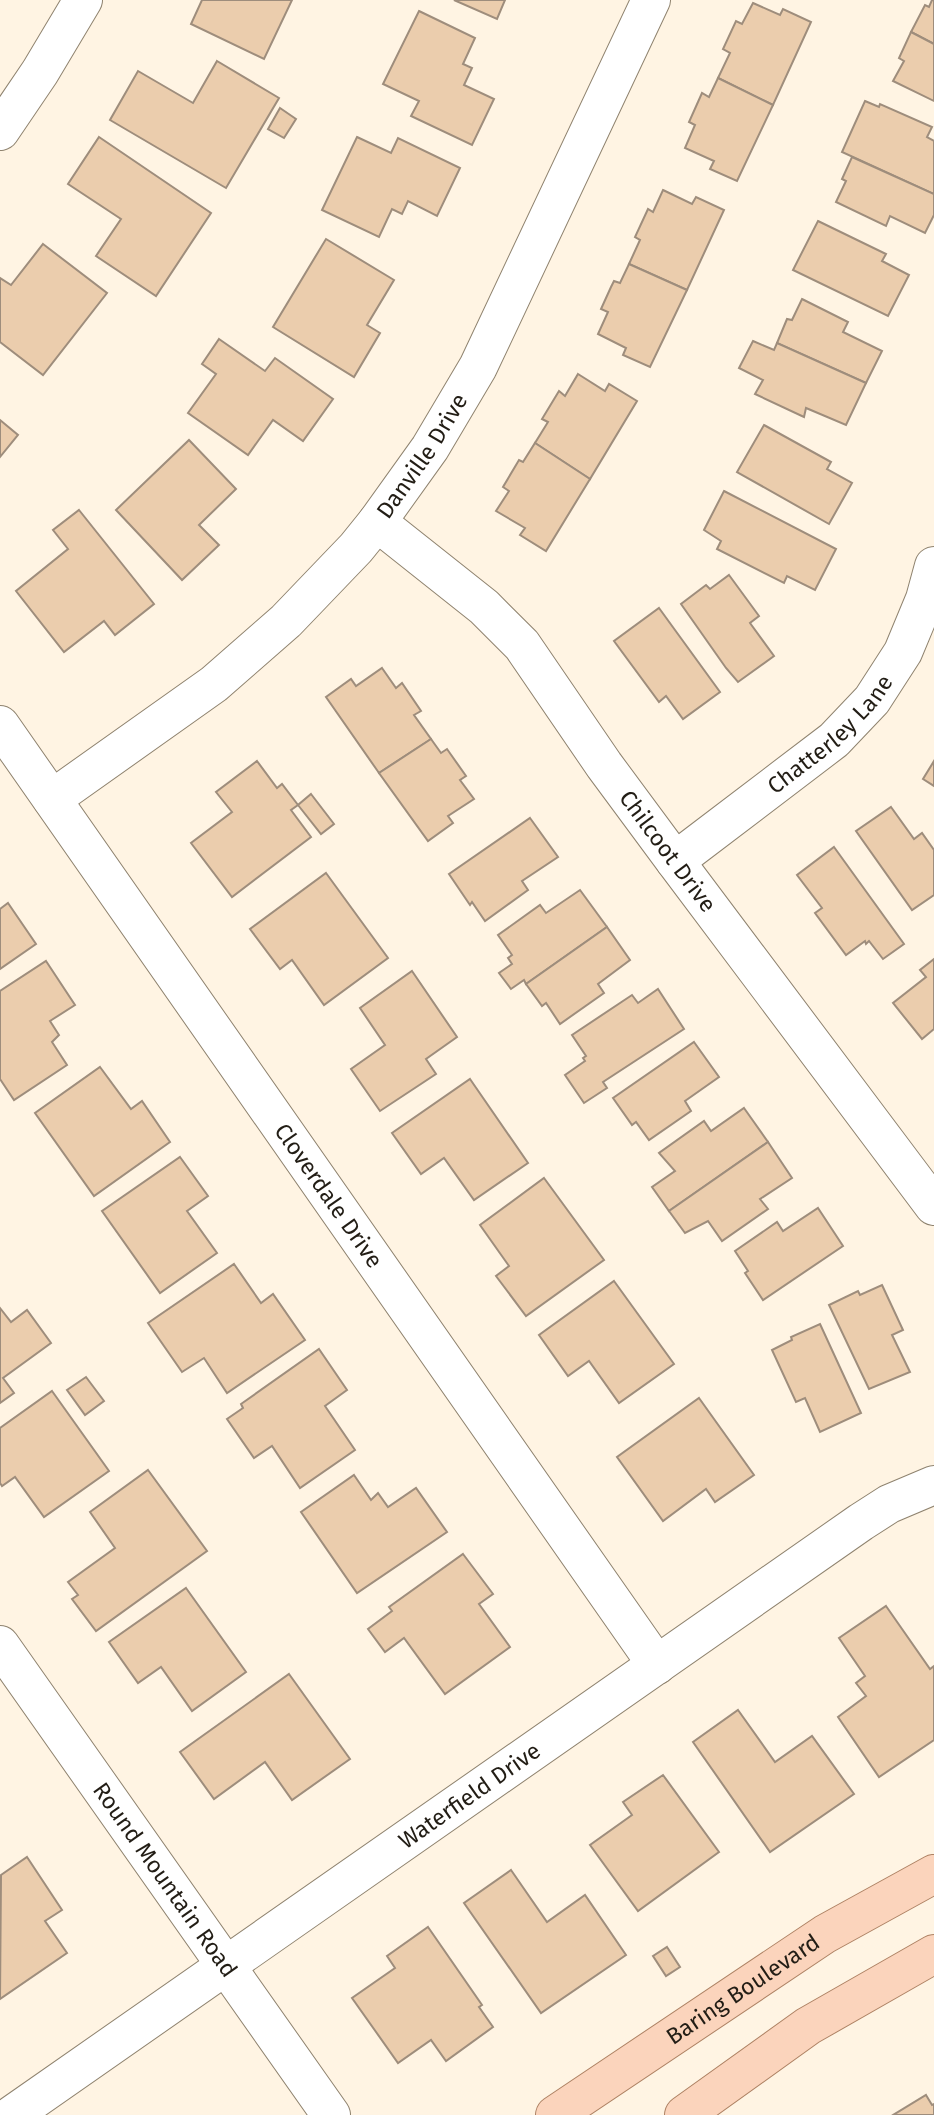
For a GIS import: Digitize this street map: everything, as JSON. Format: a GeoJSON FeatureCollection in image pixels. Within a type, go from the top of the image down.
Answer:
{"type":"FeatureCollection","features":[{"type":"Feature","properties":{"kind":"main road","name":"Baring Boulevard"},"geometry":{"type":"LineString","coordinates":[[555,2115],[825,1934],[934,1874]]}},
{"type":"Feature","properties":{"kind":"main road"},"geometry":{"type":"LineString","coordinates":[[684,2115],[807,2026],[934,1954]]}},
{"type":"Feature","properties":{"kind":"street"},"geometry":{"type":"LineString","coordinates":[[0,131],[40,72],[83,0]]}},
{"type":"Feature","properties":{"kind":"street","name":"Danville Drive"},"geometry":{"type":"LineString","coordinates":[[52,799],[214,684],[286,621],[356,548],[377,522],[430,448],[478,367],[651,0]]}},
{"type":"Feature","properties":{"kind":"street","name":"Chilcoot Drive"},"geometry":{"type":"LineString","coordinates":[[377,522],[484,607],[522,645],[604,765],[934,1206]]}},
{"type":"Feature","properties":{"kind":"street","name":"Chatterley Lane"},"geometry":{"type":"LineString","coordinates":[[675,861],[834,740],[872,700],[903,652],[933,573]]}},
{"type":"Feature","properties":{"kind":"street","name":"Cloverdale Drive"},"geometry":{"type":"LineString","coordinates":[[0,725],[657,1665]]}},
{"type":"Feature","properties":{"kind":"street","name":"Waterfield Drive"},"geometry":{"type":"LineString","coordinates":[[12,2115],[861,1522],[890,1504],[934,1485]]}},
{"type":"Feature","properties":{"kind":"street","name":"Round Mountain Road"},"geometry":{"type":"LineString","coordinates":[[0,1644],[331,2115]]}},
{"type":"Feature","properties":{"kind":"building"},"geometry":{"type":"Polygon","coordinates":[[[202,0],[292,0],[264,59],[191,24],[202,0]]]}},
{"type":"Feature","properties":{"kind":"building"},"geometry":{"type":"Polygon","coordinates":[[[454,0],[505,0],[497,19],[454,0]]]}},
{"type":"Feature","properties":{"kind":"building"},"geometry":{"type":"Polygon","coordinates":[[[932,0],[934,44],[911,32],[925,5],[929,7],[932,0]]]}},
{"type":"Feature","properties":{"kind":"building"},"geometry":{"type":"Polygon","coordinates":[[[753,3],[780,15],[783,9],[811,22],[773,105],[718,78],[730,53],[723,49],[736,21],[742,24],[753,3]]]}},
{"type":"Feature","properties":{"kind":"building"},"geometry":{"type":"Polygon","coordinates":[[[419,11],[475,38],[463,64],[472,68],[464,85],[494,99],[472,145],[411,116],[419,101],[383,84],[419,11]]]}},
{"type":"Feature","properties":{"kind":"building"},"geometry":{"type":"Polygon","coordinates":[[[911,32],[934,44],[934,101],[893,81],[904,61],[899,58],[911,32]]]}},
{"type":"Feature","properties":{"kind":"building"},"geometry":{"type":"Polygon","coordinates":[[[217,61],[279,98],[226,188],[110,120],[138,71],[193,103],[217,61]]]}},
{"type":"Feature","properties":{"kind":"building"},"geometry":{"type":"Polygon","coordinates":[[[718,78],[773,105],[737,181],[710,169],[714,161],[685,148],[695,125],[689,122],[702,93],[709,97],[718,78]]]}},
{"type":"Feature","properties":{"kind":"building"},"geometry":{"type":"Polygon","coordinates":[[[865,101],[879,107],[880,104],[932,127],[927,137],[934,141],[934,194],[842,152],[865,101]]]}},
{"type":"Feature","properties":{"kind":"building"},"geometry":{"type":"Polygon","coordinates":[[[280,108],[296,119],[284,138],[268,129],[280,108]]]}},
{"type":"Feature","properties":{"kind":"building"},"geometry":{"type":"Polygon","coordinates":[[[99,137],[211,213],[156,296],[96,256],[121,219],[68,184],[99,137]]]}},
{"type":"Feature","properties":{"kind":"building"},"geometry":{"type":"Polygon","coordinates":[[[357,137],[391,153],[398,138],[460,168],[437,216],[408,201],[402,214],[392,209],[379,237],[322,210],[357,137]]]}},
{"type":"Feature","properties":{"kind":"building"},"geometry":{"type":"Polygon","coordinates":[[[852,157],[934,194],[934,215],[925,233],[890,216],[886,226],[836,202],[846,181],[842,179],[852,157]]]}},
{"type":"Feature","properties":{"kind":"building"},"geometry":{"type":"Polygon","coordinates":[[[663,190],[692,204],[696,197],[724,210],[687,290],[629,264],[640,240],[635,237],[648,209],[653,212],[663,190]]]}},
{"type":"Feature","properties":{"kind":"building"},"geometry":{"type":"Polygon","coordinates":[[[818,221],[886,254],[882,261],[909,275],[888,316],[793,270],[818,221]]]}},
{"type":"Feature","properties":{"kind":"building"},"geometry":{"type":"Polygon","coordinates":[[[326,239],[394,280],[367,325],[380,333],[354,377],[273,327],[326,239]]]}},
{"type":"Feature","properties":{"kind":"building"},"geometry":{"type":"Polygon","coordinates":[[[43,244],[107,293],[43,375],[0,342],[0,278],[11,285],[43,244]]]}},
{"type":"Feature","properties":{"kind":"building"},"geometry":{"type":"Polygon","coordinates":[[[629,264],[687,290],[650,367],[623,355],[626,348],[598,334],[608,312],[601,309],[614,281],[620,283],[629,264]]]}},
{"type":"Feature","properties":{"kind":"building"},"geometry":{"type":"Polygon","coordinates":[[[802,299],[848,322],[843,332],[882,351],[866,383],[777,343],[787,319],[792,320],[802,299]]]}},
{"type":"Feature","properties":{"kind":"building"},"geometry":{"type":"Polygon","coordinates":[[[219,339],[265,371],[275,358],[333,399],[303,441],[273,420],[248,455],[188,413],[216,374],[202,364],[219,339]]]}},
{"type":"Feature","properties":{"kind":"building"},"geometry":{"type":"Polygon","coordinates":[[[753,341],[774,350],[777,343],[866,383],[846,425],[806,408],[804,417],[755,394],[763,380],[739,368],[753,341]]]}},
{"type":"Feature","properties":{"kind":"building"},"geometry":{"type":"Polygon","coordinates":[[[578,374],[605,391],[609,384],[637,401],[590,479],[535,443],[548,422],[542,419],[559,391],[565,396],[578,374]]]}},
{"type":"Feature","properties":{"kind":"building"},"geometry":{"type":"Polygon","coordinates":[[[0,420],[18,435],[0,457],[0,420]]]}},
{"type":"Feature","properties":{"kind":"building"},"geometry":{"type":"Polygon","coordinates":[[[764,425],[831,462],[827,469],[852,483],[829,524],[737,472],[764,425]]]}},
{"type":"Feature","properties":{"kind":"building"},"geometry":{"type":"Polygon","coordinates":[[[189,440],[236,489],[199,525],[219,545],[182,580],[116,510],[189,440]]]}},
{"type":"Feature","properties":{"kind":"building"},"geometry":{"type":"Polygon","coordinates":[[[535,443],[590,479],[546,551],[520,535],[525,528],[496,511],[509,491],[503,487],[519,460],[523,462],[535,443]]]}},
{"type":"Feature","properties":{"kind":"building"},"geometry":{"type":"Polygon","coordinates":[[[724,491],[836,549],[815,590],[787,576],[784,583],[717,549],[721,541],[704,530],[724,491]]]}},
{"type":"Feature","properties":{"kind":"building"},"geometry":{"type":"Polygon","coordinates":[[[79,510],[154,604],[115,635],[104,621],[64,652],[16,591],[68,549],[53,530],[79,510]]]}},
{"type":"Feature","properties":{"kind":"building"},"geometry":{"type":"Polygon","coordinates":[[[729,575],[759,616],[750,623],[774,656],[738,682],[681,604],[706,585],[710,589],[729,575]]]}},
{"type":"Feature","properties":{"kind":"building"},"geometry":{"type":"Polygon","coordinates":[[[659,608],[720,692],[683,719],[666,696],[659,702],[614,641],[659,608]]]}},
{"type":"Feature","properties":{"kind":"building"},"geometry":{"type":"Polygon","coordinates":[[[382,668],[396,688],[402,683],[421,711],[414,715],[431,739],[379,773],[326,697],[351,679],[356,686],[382,668]]]}},
{"type":"Feature","properties":{"kind":"building"},"geometry":{"type":"Polygon","coordinates":[[[431,739],[441,753],[447,749],[466,776],[460,780],[474,799],[448,816],[453,823],[428,841],[379,773],[431,739]]]}},
{"type":"Feature","properties":{"kind":"building"},"geometry":{"type":"Polygon","coordinates":[[[257,761],[277,788],[282,784],[298,805],[291,810],[311,837],[232,897],[191,843],[232,812],[216,792],[257,761]]]}},
{"type":"Feature","properties":{"kind":"building"},"geometry":{"type":"Polygon","coordinates":[[[934,761],[934,786],[923,779],[934,761]]]}},
{"type":"Feature","properties":{"kind":"building"},"geometry":{"type":"Polygon","coordinates":[[[311,794],[334,824],[321,834],[298,805],[311,794]]]}},
{"type":"Feature","properties":{"kind":"building"},"geometry":{"type":"Polygon","coordinates":[[[891,807],[914,839],[922,833],[934,850],[934,895],[912,910],[856,831],[891,807]]]}},
{"type":"Feature","properties":{"kind":"building"},"geometry":{"type":"Polygon","coordinates":[[[530,818],[558,857],[522,881],[528,890],[485,921],[472,902],[470,905],[449,874],[530,818]]]}},
{"type":"Feature","properties":{"kind":"building"},"geometry":{"type":"Polygon","coordinates":[[[834,847],[904,944],[883,959],[869,941],[846,955],[815,913],[822,908],[797,875],[834,847]]]}},
{"type":"Feature","properties":{"kind":"building"},"geometry":{"type":"Polygon","coordinates":[[[326,873],[388,958],[324,1005],[292,960],[280,969],[250,929],[326,873]]]}},
{"type":"Feature","properties":{"kind":"building"},"geometry":{"type":"Polygon","coordinates":[[[580,890],[607,927],[526,984],[524,980],[511,989],[499,973],[512,964],[508,958],[512,955],[498,935],[540,905],[546,913],[580,890]]]}},
{"type":"Feature","properties":{"kind":"building"},"geometry":{"type":"Polygon","coordinates":[[[8,903],[36,944],[0,969],[0,909],[8,903]]]}},
{"type":"Feature","properties":{"kind":"building"},"geometry":{"type":"Polygon","coordinates":[[[607,927],[630,960],[598,984],[604,993],[560,1024],[546,1003],[542,1006],[526,984],[607,927]]]}},
{"type":"Feature","properties":{"kind":"building"},"geometry":{"type":"Polygon","coordinates":[[[934,959],[934,1029],[922,1039],[893,1003],[926,977],[920,970],[934,959]]]}},
{"type":"Feature","properties":{"kind":"building"},"geometry":{"type":"Polygon","coordinates":[[[46,961],[75,1005],[50,1021],[59,1035],[52,1042],[67,1065],[14,1100],[0,1079],[0,991],[46,961]]]}},
{"type":"Feature","properties":{"kind":"building"},"geometry":{"type":"Polygon","coordinates":[[[412,971],[457,1037],[426,1059],[436,1074],[380,1111],[351,1069],[385,1045],[360,1008],[412,971]]]}},
{"type":"Feature","properties":{"kind":"building"},"geometry":{"type":"Polygon","coordinates":[[[658,989],[684,1029],[603,1082],[607,1088],[584,1103],[565,1075],[585,1061],[583,1058],[586,1056],[572,1035],[632,995],[638,1003],[658,989]]]}},
{"type":"Feature","properties":{"kind":"building"},"geometry":{"type":"Polygon","coordinates":[[[694,1042],[719,1077],[685,1101],[691,1111],[649,1140],[636,1122],[632,1125],[613,1098],[694,1042]]]}},
{"type":"Feature","properties":{"kind":"building"},"geometry":{"type":"Polygon","coordinates":[[[100,1067],[131,1109],[142,1101],[170,1142],[94,1196],[35,1113],[100,1067]]]}},
{"type":"Feature","properties":{"kind":"building"},"geometry":{"type":"Polygon","coordinates":[[[470,1079],[528,1163],[474,1200],[444,1158],[421,1174],[392,1133],[470,1079]]]}},
{"type":"Feature","properties":{"kind":"building"},"geometry":{"type":"Polygon","coordinates":[[[744,1108],[768,1142],[669,1211],[652,1187],[675,1171],[659,1153],[704,1121],[711,1131],[744,1108]]]}},
{"type":"Feature","properties":{"kind":"building"},"geometry":{"type":"Polygon","coordinates":[[[768,1142],[792,1178],[760,1199],[768,1209],[722,1241],[708,1221],[685,1233],[669,1211],[768,1142]]]}},
{"type":"Feature","properties":{"kind":"building"},"geometry":{"type":"Polygon","coordinates":[[[180,1157],[208,1196],[187,1211],[217,1253],[160,1293],[102,1211],[180,1157]]]}},
{"type":"Feature","properties":{"kind":"building"},"geometry":{"type":"Polygon","coordinates":[[[544,1178],[604,1260],[526,1316],[496,1276],[509,1266],[480,1225],[544,1178]]]}},
{"type":"Feature","properties":{"kind":"building"},"geometry":{"type":"Polygon","coordinates":[[[818,1208],[843,1246],[763,1300],[745,1273],[748,1271],[735,1251],[777,1222],[783,1231],[818,1208]]]}},
{"type":"Feature","properties":{"kind":"building"},"geometry":{"type":"Polygon","coordinates":[[[234,1264],[261,1303],[273,1294],[305,1340],[227,1393],[204,1358],[182,1372],[148,1323],[234,1264]]]}},
{"type":"Feature","properties":{"kind":"building"},"geometry":{"type":"Polygon","coordinates":[[[614,1281],[674,1364],[619,1403],[589,1361],[568,1376],[539,1335],[614,1281]]]}},
{"type":"Feature","properties":{"kind":"building"},"geometry":{"type":"Polygon","coordinates":[[[882,1285],[903,1330],[892,1335],[910,1372],[869,1389],[829,1305],[858,1291],[860,1295],[882,1285]]]}},
{"type":"Feature","properties":{"kind":"building"},"geometry":{"type":"Polygon","coordinates":[[[0,1308],[11,1322],[27,1310],[51,1343],[3,1378],[14,1393],[0,1403],[0,1308]]]}},
{"type":"Feature","properties":{"kind":"building"},"geometry":{"type":"Polygon","coordinates":[[[820,1324],[861,1413],[820,1432],[805,1398],[796,1402],[772,1350],[792,1340],[791,1337],[820,1324]]]}},
{"type":"Feature","properties":{"kind":"building"},"geometry":{"type":"Polygon","coordinates":[[[319,1349],[347,1390],[325,1406],[355,1450],[300,1488],[272,1446],[254,1458],[227,1419],[243,1408],[241,1404],[319,1349]]]}},
{"type":"Feature","properties":{"kind":"building"},"geometry":{"type":"Polygon","coordinates":[[[86,1377],[104,1401],[85,1415],[67,1390],[86,1377]]]}},
{"type":"Feature","properties":{"kind":"building"},"geometry":{"type":"Polygon","coordinates":[[[52,1391],[109,1471],[44,1517],[15,1477],[2,1486],[0,1483],[0,1428],[52,1391]]]}},
{"type":"Feature","properties":{"kind":"building"},"geometry":{"type":"Polygon","coordinates":[[[699,1398],[754,1475],[715,1502],[706,1489],[663,1521],[617,1457],[699,1398]]]}},
{"type":"Feature","properties":{"kind":"building"},"geometry":{"type":"Polygon","coordinates":[[[148,1470],[207,1551],[96,1631],[72,1599],[78,1595],[68,1582],[115,1548],[90,1512],[148,1470]]]}},
{"type":"Feature","properties":{"kind":"building"},"geometry":{"type":"Polygon","coordinates":[[[354,1475],[371,1500],[378,1493],[388,1507],[416,1488],[447,1532],[357,1593],[301,1512],[354,1475]]]}},
{"type":"Feature","properties":{"kind":"building"},"geometry":{"type":"Polygon","coordinates":[[[463,1554],[493,1594],[479,1604],[510,1647],[445,1694],[404,1638],[385,1652],[368,1629],[392,1611],[389,1607],[463,1554]]]}},
{"type":"Feature","properties":{"kind":"building"},"geometry":{"type":"Polygon","coordinates":[[[186,1588],[246,1672],[192,1711],[161,1667],[138,1683],[109,1642],[186,1588]]]}},
{"type":"Feature","properties":{"kind":"building"},"geometry":{"type":"Polygon","coordinates":[[[886,1606],[930,1669],[934,1666],[934,1740],[879,1777],[838,1717],[866,1696],[856,1683],[865,1676],[839,1638],[886,1606]]]}},
{"type":"Feature","properties":{"kind":"building"},"geometry":{"type":"Polygon","coordinates":[[[289,1674],[350,1759],[292,1800],[265,1762],[214,1799],[180,1752],[289,1674]]]}},
{"type":"Feature","properties":{"kind":"building"},"geometry":{"type":"Polygon","coordinates":[[[738,1710],[775,1762],[812,1736],[854,1794],[770,1852],[693,1742],[738,1710]]]}},
{"type":"Feature","properties":{"kind":"building"},"geometry":{"type":"Polygon","coordinates":[[[663,1775],[719,1852],[638,1911],[590,1845],[632,1815],[623,1802],[663,1775]]]}},
{"type":"Feature","properties":{"kind":"building"},"geometry":{"type":"Polygon","coordinates":[[[27,1857],[62,1910],[45,1921],[67,1953],[0,1999],[1,1875],[27,1857]]]}},
{"type":"Feature","properties":{"kind":"building"},"geometry":{"type":"Polygon","coordinates":[[[511,1870],[547,1922],[585,1895],[626,1955],[541,2013],[464,1903],[511,1870]]]}},
{"type":"Feature","properties":{"kind":"building"},"geometry":{"type":"Polygon","coordinates":[[[428,1927],[482,2005],[479,2007],[493,2027],[446,2061],[431,2040],[398,2063],[352,1998],[395,1968],[387,1956],[428,1927]]]}},
{"type":"Feature","properties":{"kind":"building"},"geometry":{"type":"Polygon","coordinates":[[[667,1947],[680,1967],[666,1976],[653,1956],[667,1947]]]}},
{"type":"Feature","properties":{"kind":"building"},"geometry":{"type":"Polygon","coordinates":[[[926,2095],[932,2105],[934,2104],[934,2115],[893,2115],[926,2095]]]}}]}
